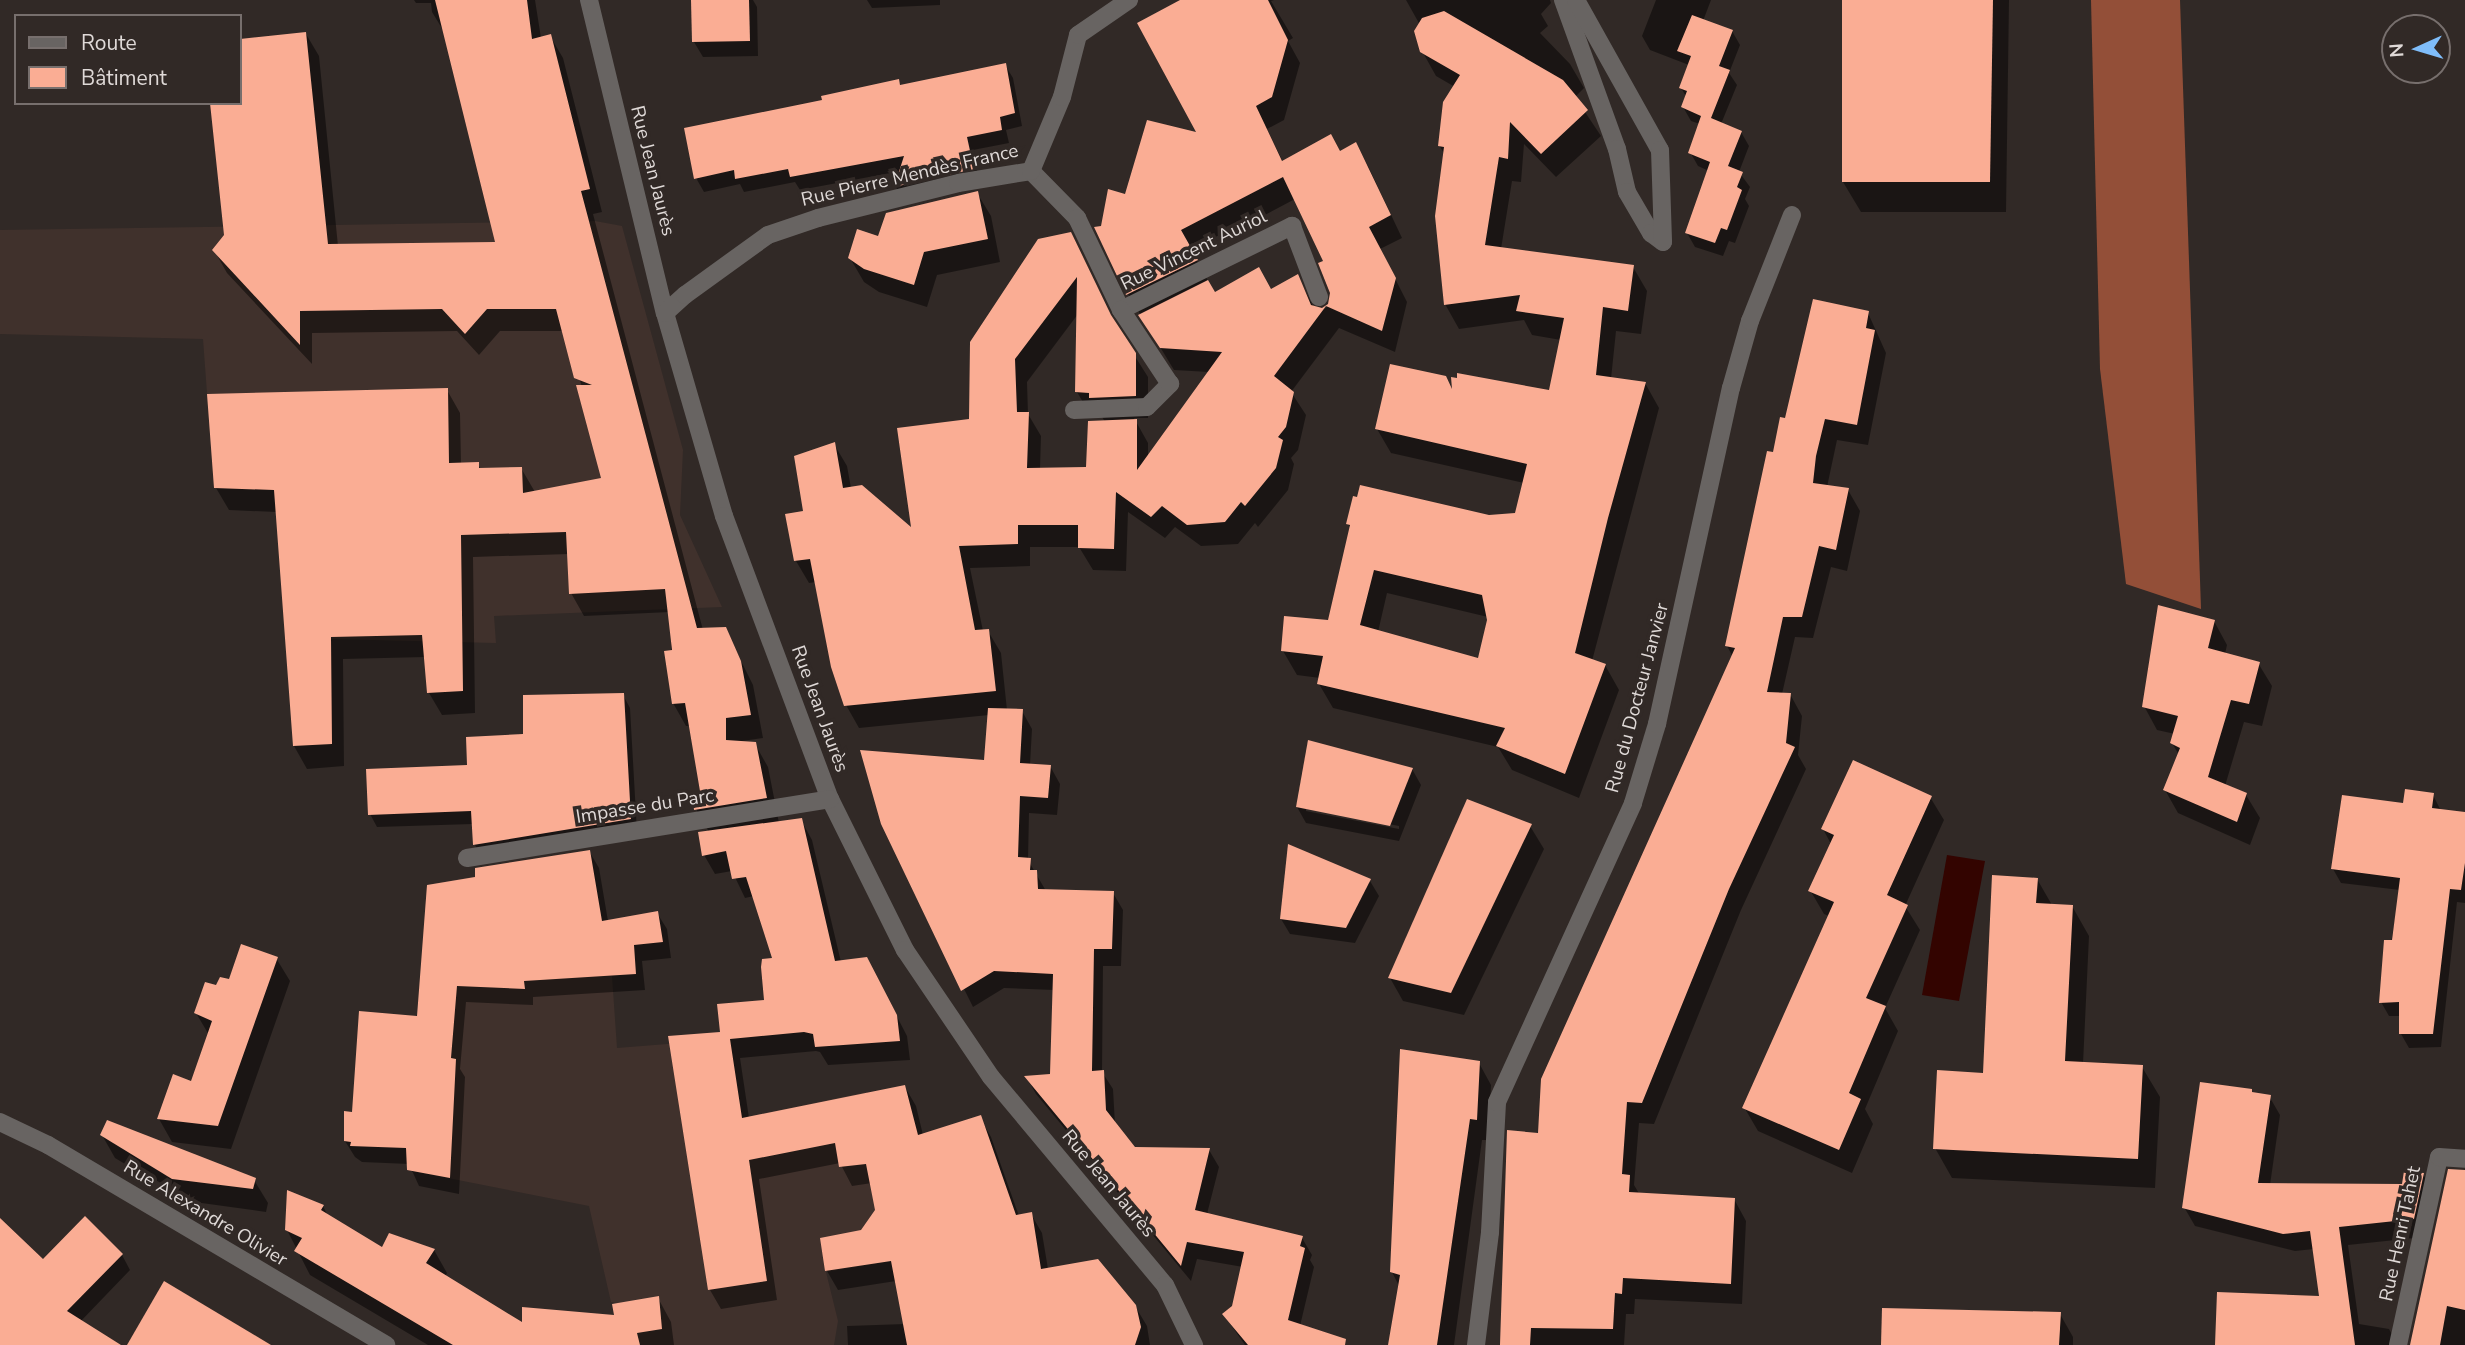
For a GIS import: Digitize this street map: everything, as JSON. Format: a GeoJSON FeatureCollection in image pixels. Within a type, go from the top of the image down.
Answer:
{"type":"FeatureCollection","features":[{"type":"Feature","properties":{"kind":"street","name":"Rue Jean Jaurès"},"geometry":{"type":"LineString","coordinates":[[589,0],[665,313],[724,516],[830,799],[905,950],[990,1077],[1165,1285],[1194,1345]]}},
{"type":"Feature","properties":{"kind":"street","name":"Rue Pierre Mendès France"},"geometry":{"type":"LineString","coordinates":[[665,313],[685,295],[768,235],[818,218],[958,183],[1031,171],[1062,97],[1078,35],[1129,0]]}},
{"type":"Feature","properties":{"kind":"street"},"geometry":{"type":"LineString","coordinates":[[1563,0],[1617,149],[1627,192],[1651,233],[1663,242],[1660,150],[1576,0]]}},
{"type":"Feature","properties":{"kind":"street","name":"Rue Vincent Auriol"},"geometry":{"type":"LineString","coordinates":[[1031,171],[1077,218],[1121,310],[1170,384],[1147,407],[1074,410]]}},
{"type":"Feature","properties":{"kind":"street","name":"Rue du Docteur Janvier"},"geometry":{"type":"LineString","coordinates":[[1476,1345],[1490,1232],[1497,1102],[1633,803],[1660,711],[1731,388],[1750,321],[1792,215]]}},
{"type":"Feature","properties":{"kind":"street","name":"Rue Vincent Auriol"},"geometry":{"type":"LineString","coordinates":[[1121,310],[1292,226],[1319,298]]}},
{"type":"Feature","properties":{"kind":"street","name":"Impasse du Parc"},"geometry":{"type":"LineString","coordinates":[[467,858],[830,799]]}},
{"type":"Feature","properties":{"kind":"street","name":"Rue Alexandre Olivier"},"geometry":{"type":"LineString","coordinates":[[0,1122],[48,1145],[386,1345]]}},
{"type":"Feature","properties":{"kind":"street","name":"Rue Henri Tahet"},"geometry":{"type":"LineString","coordinates":[[2398,1345],[2439,1157],[2465,1160]]}},
{"type":"Feature","properties":{"kind":"shaded area"},"geometry":{"type":"Polygon","coordinates":[[[2091,0],[2180,0],[2201,609],[2126,584],[2100,369],[2091,0]]]}},
{"type":"Feature","properties":{"kind":"shaded area"},"geometry":{"type":"Polygon","coordinates":[[[595,221],[622,226],[683,450],[680,515],[722,607],[494,616],[496,643],[286,638],[274,489],[214,488],[203,339],[0,334],[0,230],[595,221]]]}},
{"type":"Feature","properties":{"kind":"shaded area"},"geometry":{"type":"Polygon","coordinates":[[[1947,855],[1985,861],[1959,1001],[1922,995],[1947,855]]]}},
{"type":"Feature","properties":{"kind":"shaded area"},"geometry":{"type":"Polygon","coordinates":[[[542,865],[594,976],[612,976],[617,1048],[730,1039],[742,1118],[867,1092],[911,1258],[826,1272],[838,1321],[834,1345],[640,1345],[630,1305],[611,1302],[589,1206],[407,1170],[427,885],[542,865]]]}},
{"type":"Feature","properties":{"kind":"building"},"geometry":{"type":"Polygon","coordinates":[[[435,0],[527,0],[532,39],[551,34],[590,189],[581,191],[697,628],[726,627],[741,661],[751,715],[726,718],[726,740],[756,742],[767,798],[694,810],[693,800],[701,797],[685,703],[672,704],[664,651],[672,650],[665,589],[569,594],[566,532],[461,535],[463,691],[427,693],[422,635],[331,637],[332,744],[293,746],[274,490],[214,488],[207,394],[448,388],[449,463],[479,462],[479,468],[522,467],[523,493],[601,478],[576,385],[592,385],[574,378],[556,309],[487,309],[465,334],[442,309],[300,311],[300,345],[212,250],[224,235],[210,105],[242,105],[242,39],[306,32],[328,244],[495,242],[435,0]]]}},
{"type":"Feature","properties":{"kind":"building"},"geometry":{"type":"Polygon","coordinates":[[[691,0],[749,0],[750,41],[692,42],[691,0]]]}},
{"type":"Feature","properties":{"kind":"building"},"geometry":{"type":"Polygon","coordinates":[[[1180,0],[1268,0],[1288,40],[1272,97],[1256,106],[1282,161],[1331,134],[1340,151],[1356,142],[1391,215],[1369,227],[1396,278],[1382,331],[1326,306],[1274,376],[1294,392],[1286,427],[1278,437],[1283,440],[1276,468],[1245,506],[1241,502],[1225,522],[1187,525],[1162,506],[1151,517],[1116,492],[1114,549],[1078,548],[1078,525],[1018,525],[1018,544],[959,546],[975,630],[989,629],[996,691],[844,706],[831,667],[810,559],[794,561],[785,514],[803,511],[794,456],[835,442],[843,488],[862,485],[911,527],[897,428],[969,419],[970,342],[1038,239],[1071,232],[1111,315],[1136,353],[1136,396],[1089,398],[1089,393],[1075,392],[1077,277],[1015,359],[1017,412],[1029,412],[1027,468],[1086,467],[1088,421],[1137,419],[1137,470],[1222,352],[1160,348],[1138,315],[1208,280],[1215,292],[1259,267],[1271,289],[1298,274],[1311,305],[1322,308],[1328,304],[1330,293],[1318,263],[1323,261],[1283,177],[1181,230],[1198,260],[1126,295],[1094,227],[1101,226],[1108,189],[1125,194],[1147,120],[1196,132],[1137,23],[1180,0]]]}},
{"type":"Feature","properties":{"kind":"building"},"geometry":{"type":"Polygon","coordinates":[[[1842,0],[1993,0],[1990,182],[1842,182],[1842,0]]]}},
{"type":"Feature","properties":{"kind":"building"},"geometry":{"type":"Polygon","coordinates":[[[1444,11],[1563,80],[1588,110],[1541,154],[1510,122],[1508,159],[1499,157],[1485,245],[1634,265],[1628,311],[1603,307],[1596,375],[1646,382],[1608,518],[1575,653],[1606,664],[1565,774],[1496,746],[1505,728],[1317,684],[1323,656],[1281,651],[1284,616],[1328,620],[1350,525],[1346,524],[1353,496],[1357,497],[1360,485],[1489,515],[1515,513],[1527,464],[1375,429],[1390,364],[1446,376],[1452,389],[1451,377],[1457,378],[1457,373],[1549,390],[1564,318],[1516,311],[1520,295],[1444,305],[1435,216],[1444,147],[1438,146],[1443,102],[1460,75],[1420,52],[1414,31],[1422,18],[1444,11]],[[1374,570],[1360,625],[1478,658],[1487,620],[1482,595],[1374,570]]]}},
{"type":"Feature","properties":{"kind":"building"},"geometry":{"type":"Polygon","coordinates":[[[1692,15],[1733,30],[1719,66],[1730,70],[1711,118],[1742,131],[1728,166],[1743,172],[1737,187],[1742,190],[1727,230],[1721,228],[1715,243],[1685,233],[1710,162],[1688,153],[1701,116],[1681,107],[1687,91],[1679,88],[1691,56],[1677,51],[1692,15]]]}},
{"type":"Feature","properties":{"kind":"building"},"geometry":{"type":"Polygon","coordinates":[[[1006,63],[1015,113],[1000,117],[1002,130],[967,137],[974,169],[894,187],[904,156],[790,177],[788,169],[735,179],[734,170],[694,179],[684,128],[822,100],[821,96],[899,79],[900,85],[1006,63]]]}},
{"type":"Feature","properties":{"kind":"building"},"geometry":{"type":"Polygon","coordinates":[[[978,191],[988,239],[924,252],[914,285],[864,269],[848,258],[857,229],[878,236],[886,213],[978,191]]]}},
{"type":"Feature","properties":{"kind":"building"},"geometry":{"type":"Polygon","coordinates":[[[1813,299],[1869,311],[1866,328],[1875,330],[1857,425],[1825,419],[1816,456],[1813,483],[1849,488],[1836,550],[1819,546],[1802,617],[1783,617],[1767,692],[1791,693],[1786,743],[1795,747],[1729,889],[1642,1103],[1627,1102],[1622,1174],[1630,1175],[1629,1192],[1735,1198],[1731,1284],[1623,1278],[1622,1294],[1615,1293],[1613,1329],[1531,1328],[1530,1345],[1500,1345],[1507,1130],[1538,1133],[1541,1079],[1735,648],[1725,646],[1767,451],[1773,452],[1780,417],[1785,418],[1813,299]]]}},
{"type":"Feature","properties":{"kind":"building"},"geometry":{"type":"Polygon","coordinates":[[[2158,605],[2215,620],[2208,648],[2260,662],[2249,704],[2231,700],[2208,777],[2247,793],[2237,822],[2163,790],[2180,748],[2170,743],[2178,716],[2142,707],[2158,605]]]}},
{"type":"Feature","properties":{"kind":"building"},"geometry":{"type":"Polygon","coordinates":[[[624,693],[631,819],[473,845],[471,811],[368,815],[366,769],[467,765],[466,737],[523,734],[523,695],[624,693]]]}},
{"type":"Feature","properties":{"kind":"building"},"geometry":{"type":"Polygon","coordinates":[[[988,708],[1023,709],[1020,763],[1051,765],[1048,798],[1020,796],[1018,857],[1031,858],[1030,870],[1037,870],[1038,889],[1114,891],[1112,949],[1094,949],[1092,1071],[1104,1070],[1106,1110],[1135,1147],[1210,1148],[1195,1210],[1303,1236],[1300,1246],[1305,1248],[1288,1320],[1346,1339],[1345,1345],[1248,1345],[1222,1314],[1232,1306],[1244,1252],[1187,1242],[1181,1266],[1024,1076],[1050,1074],[1053,974],[994,971],[961,991],[881,824],[860,750],[984,760],[988,708]]]}},
{"type":"Feature","properties":{"kind":"building"},"geometry":{"type":"Polygon","coordinates":[[[1308,740],[1413,768],[1390,826],[1296,807],[1308,740]]]}},
{"type":"Feature","properties":{"kind":"building"},"geometry":{"type":"Polygon","coordinates":[[[1853,760],[1932,796],[1887,895],[1908,905],[1866,998],[1886,1006],[1849,1093],[1861,1099],[1839,1150],[1742,1108],[1834,902],[1808,891],[1834,835],[1821,829],[1853,760]]]}},
{"type":"Feature","properties":{"kind":"building"},"geometry":{"type":"Polygon","coordinates":[[[2405,789],[2434,793],[2432,808],[2465,812],[2465,863],[2461,890],[2450,889],[2433,1034],[2399,1034],[2399,1002],[2379,1003],[2384,940],[2392,940],[2400,878],[2331,869],[2342,795],[2403,803],[2405,789]]]}},
{"type":"Feature","properties":{"kind":"building"},"geometry":{"type":"Polygon","coordinates":[[[1467,799],[1532,824],[1451,993],[1388,978],[1467,799]]]}},
{"type":"Feature","properties":{"kind":"building"},"geometry":{"type":"Polygon","coordinates":[[[802,818],[835,961],[867,957],[897,1015],[900,1041],[815,1047],[813,1034],[804,1032],[730,1039],[742,1118],[905,1085],[918,1135],[981,1115],[1016,1215],[1032,1212],[1041,1269],[1098,1259],[1136,1305],[1141,1327],[1135,1345],[907,1345],[891,1261],[825,1271],[820,1238],[861,1230],[875,1210],[866,1164],[839,1167],[835,1143],[749,1160],[767,1281],[708,1290],[668,1036],[720,1032],[717,1004],[764,1000],[762,959],[772,958],[746,877],[732,879],[726,851],[702,856],[698,832],[802,818]]]}},
{"type":"Feature","properties":{"kind":"building"},"geometry":{"type":"Polygon","coordinates":[[[1288,844],[1371,879],[1346,928],[1280,919],[1288,844]]]}},
{"type":"Feature","properties":{"kind":"building"},"geometry":{"type":"Polygon","coordinates":[[[590,850],[602,921],[658,911],[663,942],[634,945],[636,974],[524,981],[525,989],[457,986],[451,1058],[456,1059],[450,1178],[407,1170],[406,1148],[350,1146],[351,1142],[344,1141],[344,1111],[352,1112],[359,1011],[417,1016],[427,885],[475,877],[475,868],[590,850]]]}},
{"type":"Feature","properties":{"kind":"building"},"geometry":{"type":"Polygon","coordinates":[[[1992,875],[2038,878],[2036,903],[2073,905],[2065,1061],[2143,1065],[2138,1159],[1933,1149],[1937,1070],[1983,1073],[1992,875]]]}},
{"type":"Feature","properties":{"kind":"building"},"geometry":{"type":"Polygon","coordinates":[[[241,944],[278,957],[218,1126],[157,1119],[173,1074],[191,1081],[212,1021],[194,1013],[205,982],[216,985],[220,977],[229,979],[241,944]]]}},
{"type":"Feature","properties":{"kind":"building"},"geometry":{"type":"Polygon","coordinates":[[[1400,1049],[1480,1061],[1477,1120],[1470,1119],[1437,1345],[1388,1345],[1400,1275],[1390,1272],[1400,1049]]]}},
{"type":"Feature","properties":{"kind":"building"},"geometry":{"type":"Polygon","coordinates":[[[2200,1082],[2252,1089],[2252,1092],[2271,1095],[2258,1183],[2402,1184],[2404,1171],[2424,1173],[2414,1219],[2339,1227],[2355,1345],[2215,1345],[2217,1292],[2319,1296],[2310,1231],[2283,1234],[2182,1208],[2200,1082]]]}},
{"type":"Feature","properties":{"kind":"building"},"geometry":{"type":"Polygon","coordinates":[[[107,1120],[256,1178],[253,1189],[172,1179],[100,1135],[107,1120]]]}},
{"type":"Feature","properties":{"kind":"building"},"geometry":{"type":"Polygon","coordinates":[[[2448,1169],[2465,1170],[2465,1310],[2447,1306],[2440,1345],[2410,1345],[2448,1169]]]}},
{"type":"Feature","properties":{"kind":"building"},"geometry":{"type":"Polygon","coordinates":[[[287,1190],[324,1205],[321,1210],[382,1247],[389,1233],[435,1249],[426,1263],[522,1322],[522,1307],[614,1315],[612,1304],[659,1296],[662,1329],[637,1333],[640,1345],[453,1345],[294,1251],[302,1238],[285,1230],[287,1190]]]}},
{"type":"Feature","properties":{"kind":"building"},"geometry":{"type":"Polygon","coordinates":[[[85,1216],[123,1254],[67,1311],[121,1345],[0,1345],[0,1218],[43,1259],[85,1216]]]}},
{"type":"Feature","properties":{"kind":"building"},"geometry":{"type":"Polygon","coordinates":[[[164,1281],[271,1345],[127,1345],[164,1281]]]}},
{"type":"Feature","properties":{"kind":"building"},"geometry":{"type":"Polygon","coordinates":[[[1882,1308],[2061,1312],[2059,1345],[1881,1345],[1882,1308]]]}}]}
